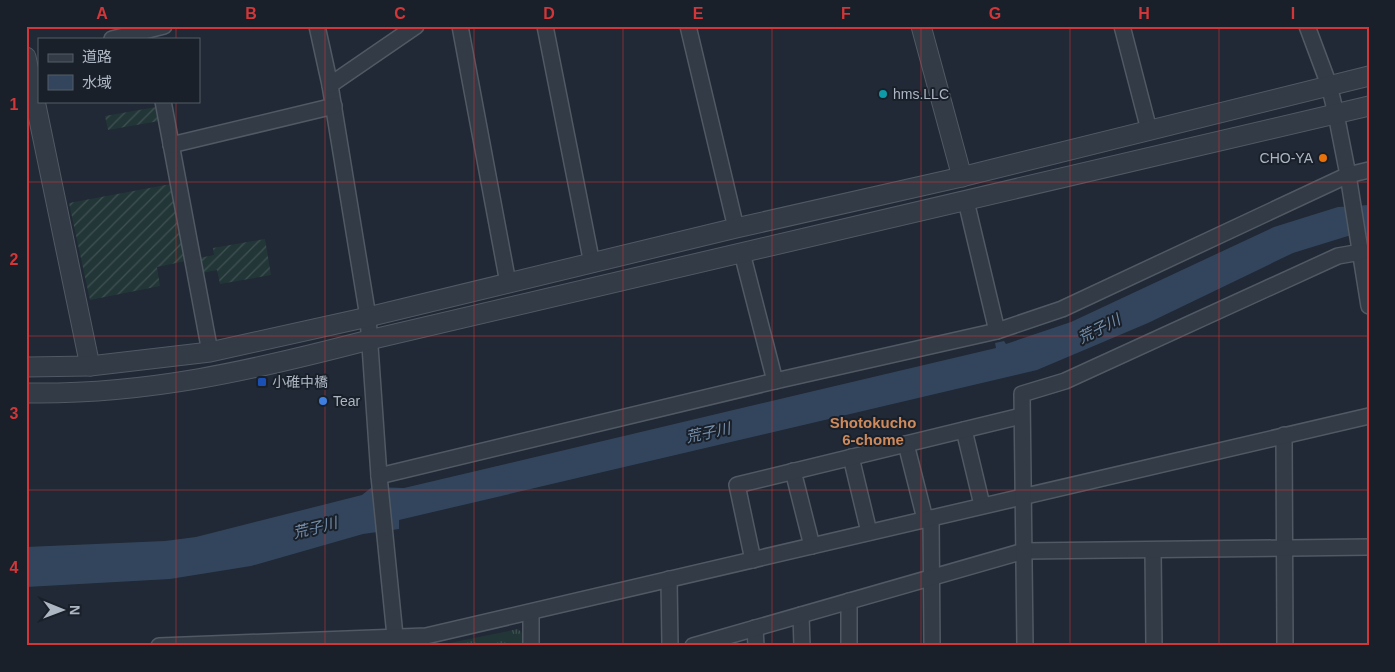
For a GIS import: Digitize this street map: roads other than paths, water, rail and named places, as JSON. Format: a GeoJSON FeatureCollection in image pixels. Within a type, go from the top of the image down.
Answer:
{"type":"FeatureCollection","features":[{"type":"Feature","properties":{"kind":"street"},"geometry":{"type":"LineString","coordinates":[[317,26],[334,106],[368,317],[380,482],[396,641]]}},
{"type":"Feature","properties":{"kind":"street"},"geometry":{"type":"LineString","coordinates":[[330,85],[416,26]]}},
{"type":"Feature","properties":{"kind":"street"},"geometry":{"type":"LineString","coordinates":[[460,26],[508,284]]}},
{"type":"Feature","properties":{"kind":"street"},"geometry":{"type":"LineString","coordinates":[[545,26],[592,264]]}},
{"type":"Feature","properties":{"kind":"street"},"geometry":{"type":"LineString","coordinates":[[688,26],[736,228]]}},
{"type":"Feature","properties":{"kind":"street"},"geometry":{"type":"LineString","coordinates":[[921,26],[962,177]]}},
{"type":"Feature","properties":{"kind":"street"},"geometry":{"type":"LineString","coordinates":[[1122,26],[1149,130]]}},
{"type":"Feature","properties":{"kind":"street"},"geometry":{"type":"LineString","coordinates":[[1307,26],[1329,84],[1336,114],[1369,306]]}},
{"type":"Feature","properties":{"kind":"street"},"geometry":{"type":"LineString","coordinates":[[118,38],[155,32]]}},
{"type":"Feature","properties":{"kind":"street"},"geometry":{"type":"LineString","coordinates":[[26,58],[90,366]]}},
{"type":"Feature","properties":{"kind":"street"},"geometry":{"type":"LineString","coordinates":[[26,367],[90,366],[210,352],[368,317],[736,228],[962,177],[1329,84],[1369,76]]}},
{"type":"Feature","properties":{"kind":"street"},"geometry":{"type":"LineString","coordinates":[[163,102],[210,352]]}},
{"type":"Feature","properties":{"kind":"street"},"geometry":{"type":"LineString","coordinates":[[171,146],[334,106]]}},
{"type":"Feature","properties":{"kind":"street"},"geometry":{"type":"LineString","coordinates":[[26,393],[97,391],[163,385],[257,369],[369,340],[1369,106]]}},
{"type":"Feature","properties":{"kind":"street"},"geometry":{"type":"LineString","coordinates":[[380,482],[775,381],[997,330],[1062,309],[1348,175],[1369,170]]}},
{"type":"Feature","properties":{"kind":"street"},"geometry":{"type":"LineString","coordinates":[[966,201],[997,330]]}},
{"type":"Feature","properties":{"kind":"street"},"geometry":{"type":"LineString","coordinates":[[1025,646],[1022,394],[1065,381],[1360,247]]}},
{"type":"Feature","properties":{"kind":"street"},"geometry":{"type":"LineString","coordinates":[[742,253],[775,381]]}},
{"type":"Feature","properties":{"kind":"street"},"geometry":{"type":"LineString","coordinates":[[753,560],[737,485],[1021,416]]}},
{"type":"Feature","properties":{"kind":"street"},"geometry":{"type":"LineString","coordinates":[[159,646],[396,641],[426,636],[1369,416]]}},
{"type":"Feature","properties":{"kind":"street"},"geometry":{"type":"LineString","coordinates":[[964,430],[982,505]]}},
{"type":"Feature","properties":{"kind":"street"},"geometry":{"type":"LineString","coordinates":[[1284,435],[1285,646]]}},
{"type":"Feature","properties":{"kind":"street"},"geometry":{"type":"LineString","coordinates":[[906,444],[928,518],[932,646]]}},
{"type":"Feature","properties":{"kind":"street"},"geometry":{"type":"LineString","coordinates":[[851,457],[869,532]]}},
{"type":"Feature","properties":{"kind":"street"},"geometry":{"type":"LineString","coordinates":[[793,471],[812,546]]}},
{"type":"Feature","properties":{"kind":"street"},"geometry":{"type":"LineString","coordinates":[[693,646],[1024,551],[1369,547]]}},
{"type":"Feature","properties":{"kind":"street"},"geometry":{"type":"LineString","coordinates":[[1153,550],[1154,646]]}},
{"type":"Feature","properties":{"kind":"street"},"geometry":{"type":"LineString","coordinates":[[669,579],[670,646]]}},
{"type":"Feature","properties":{"kind":"street"},"geometry":{"type":"LineString","coordinates":[[849,601],[849,646]]}},
{"type":"Feature","properties":{"kind":"street"},"geometry":{"type":"LineString","coordinates":[[531,613],[531,646]]}},
{"type":"Feature","properties":{"kind":"street"},"geometry":{"type":"LineString","coordinates":[[802,615],[802,646]]}},
{"type":"Feature","properties":{"kind":"street"},"geometry":{"type":"LineString","coordinates":[[755,628],[756,646]]}},
{"type":"Feature","properties":{"kind":"water","name":"荒子川"},"geometry":{"type":"Polygon","coordinates":[[[1369,205],[1369,235],[1348,236],[1293,253],[1148,323],[1037,370],[399,520],[399,529],[363,534],[251,566],[170,579],[26,587],[26,547],[165,541],[196,537],[362,495],[372,487],[404,488],[996,348],[995,343],[1004,341],[1006,344],[1071,322],[1274,227],[1338,207],[1369,205]]]}},
{"type":"Feature","properties":{"kind":"place","name":"hms.LLC"},"geometry":{"type":"Point","coordinates":[883,94]}},
{"type":"Feature","properties":{"kind":"place","name":"CHO-YA"},"geometry":{"type":"Point","coordinates":[1323,158]}},
{"type":"Feature","properties":{"kind":"place","name":"小碓中橋"},"geometry":{"type":"Point","coordinates":[262,382]}},
{"type":"Feature","properties":{"kind":"place","name":"Tear"},"geometry":{"type":"Point","coordinates":[323,401]}},
{"type":"Feature","properties":{"kind":"district","name":"Shotokucho 6-chome"},"geometry":{"type":"Point","coordinates":[873,432]}}]}
